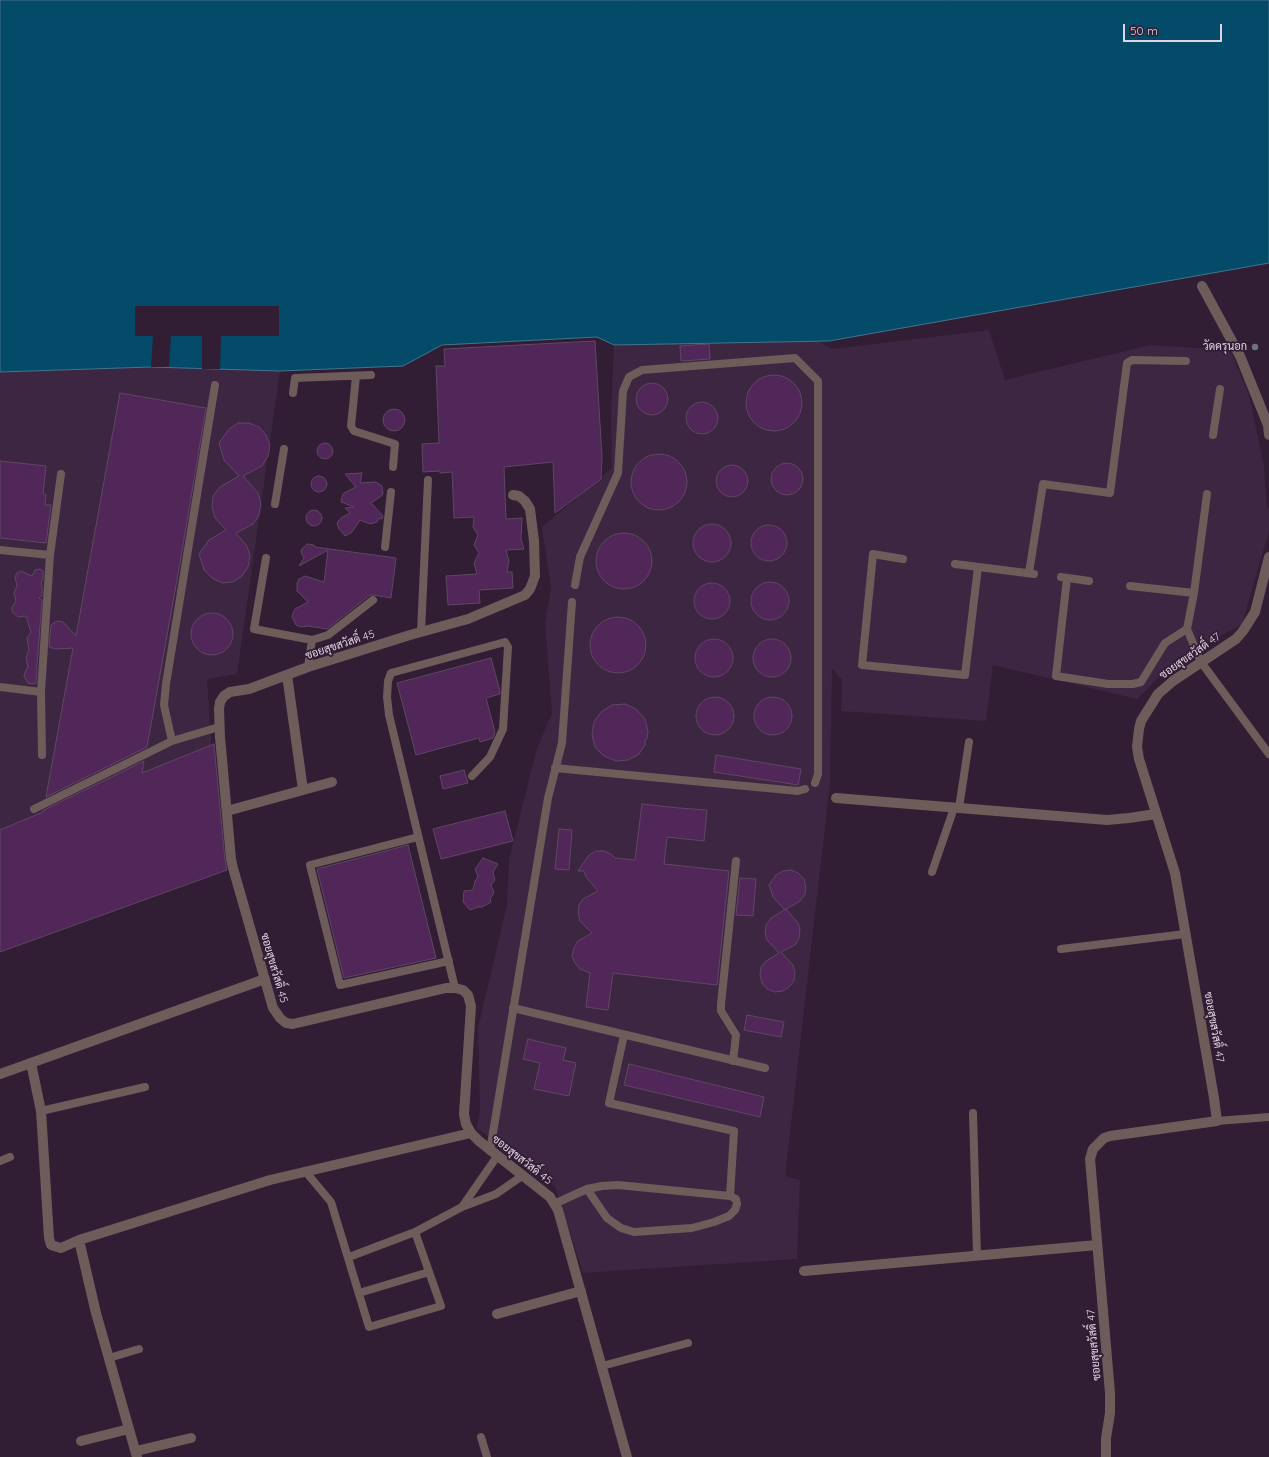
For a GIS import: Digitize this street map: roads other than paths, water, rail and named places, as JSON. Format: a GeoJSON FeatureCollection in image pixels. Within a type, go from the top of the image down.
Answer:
{"type":"FeatureCollection","features":[{"type":"Feature","properties":{"kind":"street"},"geometry":{"type":"LineString","coordinates":[[1202,286],[1240,356],[1269,428]]}},
{"type":"Feature","properties":{"kind":"street","name":"ซอยสุขสวัสดิ์ 45"},"geometry":{"type":"LineString","coordinates":[[513,495],[519,496],[525,501],[530,509],[534,541],[536,563],[535,576],[530,589],[525,595],[468,619],[308,667],[249,688],[230,692],[224,696],[220,702],[219,727],[232,868],[275,1013],[286,1023],[293,1024],[441,989],[455,988],[463,990],[468,995],[471,1006],[464,1114],[466,1124],[471,1134],[550,1197],[558,1210],[628,1457]]}},
{"type":"Feature","properties":{"kind":"street","name":"ซอยสุขสวัสดิ์ 47"},"geometry":{"type":"LineString","coordinates":[[1106,1457],[1106,1438],[1110,1413],[1110,1393],[1090,1159],[1092,1148],[1104,1138],[1116,1134],[1217,1121],[1175,873],[1139,760],[1137,747],[1141,721],[1158,694],[1174,681],[1236,639],[1249,624],[1259,600],[1269,557]]}},
{"type":"Feature","properties":{"kind":"street"},"geometry":{"type":"LineString","coordinates":[[287,675],[303,790]]}},
{"type":"Feature","properties":{"kind":"street"},"geometry":{"type":"LineString","coordinates":[[226,811],[332,782]]}},
{"type":"Feature","properties":{"kind":"street"},"geometry":{"type":"LineString","coordinates":[[836,798],[1107,820],[1156,814]]}},
{"type":"Feature","properties":{"kind":"street"},"geometry":{"type":"LineString","coordinates":[[0,1074],[265,979]]}},
{"type":"Feature","properties":{"kind":"street"},"geometry":{"type":"LineString","coordinates":[[32,1063],[41,1111],[48,1238],[51,1245],[61,1248],[79,1240],[270,1180],[471,1134]]}},
{"type":"Feature","properties":{"kind":"street"},"geometry":{"type":"LineString","coordinates":[[79,1240],[96,1312],[137,1454],[191,1438]]}},
{"type":"Feature","properties":{"kind":"street"},"geometry":{"type":"LineString","coordinates":[[804,1271],[1097,1245]]}},
{"type":"Feature","properties":{"kind":"street"},"geometry":{"type":"LineString","coordinates":[[497,1314],[580,1291]]}},
{"type":"Feature","properties":{"kind":"street"},"geometry":{"type":"LineString","coordinates":[[81,1441],[129,1429]]}},
{"type":"Feature","properties":{"kind":"lane"},"geometry":{"type":"LineString","coordinates":[[575,585],[580,557],[618,473],[623,391],[629,377],[642,370],[795,358],[818,381],[818,774],[815,783]]}},
{"type":"Feature","properties":{"kind":"lane"},"geometry":{"type":"LineString","coordinates":[[955,564],[1032,574],[1043,484],[1110,493],[1127,363],[1132,360],[1186,361]]}},
{"type":"Feature","properties":{"kind":"lane"},"geometry":{"type":"LineString","coordinates":[[293,393],[295,378],[371,375]]}},
{"type":"Feature","properties":{"kind":"lane"},"geometry":{"type":"LineString","coordinates":[[356,376],[351,426],[354,431],[395,444],[393,467]]}},
{"type":"Feature","properties":{"kind":"lane"},"geometry":{"type":"LineString","coordinates":[[172,741],[164,705],[166,684],[215,385]]}},
{"type":"Feature","properties":{"kind":"lane"},"geometry":{"type":"LineString","coordinates":[[1214,435],[1220,389]]}},
{"type":"Feature","properties":{"kind":"lane"},"geometry":{"type":"LineString","coordinates":[[275,504],[284,449]]}},
{"type":"Feature","properties":{"kind":"lane"},"geometry":{"type":"LineString","coordinates":[[42,754],[41,692],[50,555],[61,474]]}},
{"type":"Feature","properties":{"kind":"lane"},"geometry":{"type":"LineString","coordinates":[[421,632],[428,480]]}},
{"type":"Feature","properties":{"kind":"lane"},"geometry":{"type":"LineString","coordinates":[[385,547],[391,492]]}},
{"type":"Feature","properties":{"kind":"lane"},"geometry":{"type":"LineString","coordinates":[[1207,494],[1194,593],[1187,629],[1201,662],[1269,754]]}},
{"type":"Feature","properties":{"kind":"lane"},"geometry":{"type":"LineString","coordinates":[[0,550],[50,555]]}},
{"type":"Feature","properties":{"kind":"lane"},"geometry":{"type":"LineString","coordinates":[[903,559],[873,554],[862,665],[965,675],[978,567]]}},
{"type":"Feature","properties":{"kind":"lane"},"geometry":{"type":"LineString","coordinates":[[266,558],[254,628],[312,640],[328,635],[373,600]]}},
{"type":"Feature","properties":{"kind":"lane"},"geometry":{"type":"LineString","coordinates":[[1089,581],[1064,578],[1056,676],[1108,684],[1133,684],[1141,682],[1165,643],[1187,629]]}},
{"type":"Feature","properties":{"kind":"lane"},"geometry":{"type":"LineString","coordinates":[[1130,586],[1194,593]]}},
{"type":"Feature","properties":{"kind":"lane"},"geometry":{"type":"LineString","coordinates":[[462,1207],[494,1153],[513,1008],[548,798],[562,743],[572,602]]}},
{"type":"Feature","properties":{"kind":"lane"},"geometry":{"type":"LineString","coordinates":[[308,667],[312,640]]}},
{"type":"Feature","properties":{"kind":"lane"},"geometry":{"type":"LineString","coordinates":[[455,988],[389,715],[387,697],[388,680],[391,673],[505,642],[508,647],[503,729],[490,757],[472,776]]}},
{"type":"Feature","properties":{"kind":"lane"},"geometry":{"type":"LineString","coordinates":[[0,687],[41,692]]}},
{"type":"Feature","properties":{"kind":"lane"},"geometry":{"type":"LineString","coordinates":[[34,809],[172,741],[219,727]]}},
{"type":"Feature","properties":{"kind":"lane"},"geometry":{"type":"LineString","coordinates":[[932,872],[957,808],[969,742]]}},
{"type":"Feature","properties":{"kind":"lane"},"geometry":{"type":"LineString","coordinates":[[555,768],[798,791],[805,789]]}},
{"type":"Feature","properties":{"kind":"lane"},"geometry":{"type":"LineString","coordinates":[[418,837],[310,865],[340,985],[449,961]]}},
{"type":"Feature","properties":{"kind":"lane"},"geometry":{"type":"LineString","coordinates":[[733,1061],[736,1035],[721,1011],[721,1004],[736,861]]}},
{"type":"Feature","properties":{"kind":"lane"},"geometry":{"type":"LineString","coordinates":[[1061,949],[1185,934]]}},
{"type":"Feature","properties":{"kind":"lane"},"geometry":{"type":"LineString","coordinates":[[513,1008],[764,1068]]}},
{"type":"Feature","properties":{"kind":"lane"},"geometry":{"type":"LineString","coordinates":[[624,1035],[609,1103],[734,1131],[730,1196]]}},
{"type":"Feature","properties":{"kind":"lane"},"geometry":{"type":"LineString","coordinates":[[41,1111],[145,1087]]}},
{"type":"Feature","properties":{"kind":"lane"},"geometry":{"type":"LineString","coordinates":[[973,1113],[977,1256]]}},
{"type":"Feature","properties":{"kind":"lane"},"geometry":{"type":"LineString","coordinates":[[1217,1121],[1269,1117]]}},
{"type":"Feature","properties":{"kind":"lane"},"geometry":{"type":"LineString","coordinates":[[0,1161],[10,1157]]}},
{"type":"Feature","properties":{"kind":"lane"},"geometry":{"type":"LineString","coordinates":[[305,1171],[331,1202],[349,1257],[369,1327],[441,1306],[415,1232]]}},
{"type":"Feature","properties":{"kind":"lane"},"geometry":{"type":"LineString","coordinates":[[349,1257],[415,1232],[462,1207],[496,1194],[522,1176]]}},
{"type":"Feature","properties":{"kind":"lane"},"geometry":{"type":"LineString","coordinates":[[554,1204],[587,1189],[618,1185],[730,1196],[736,1199],[737,1204],[735,1210],[729,1216],[692,1228],[634,1232],[621,1228],[607,1218],[587,1189]]}},
{"type":"Feature","properties":{"kind":"lane"},"geometry":{"type":"LineString","coordinates":[[359,1293],[429,1272]]}},
{"type":"Feature","properties":{"kind":"lane"},"geometry":{"type":"LineString","coordinates":[[602,1366],[688,1343]]}},
{"type":"Feature","properties":{"kind":"lane"},"geometry":{"type":"LineString","coordinates":[[109,1358],[139,1349]]}},
{"type":"Feature","properties":{"kind":"lane"},"geometry":{"type":"LineString","coordinates":[[481,1437],[487,1457]]}},
{"type":"Feature","properties":{"kind":"water"},"geometry":{"type":"Polygon","coordinates":[[[0,0],[1269,0],[1269,263],[829,341],[614,345],[597,337],[442,345],[403,366],[280,371],[151,367],[0,372],[0,0]]]}},
{"type":"Feature","properties":{"kind":"place","name":"วัดครุนอก"},"geometry":{"type":"Point","coordinates":[1255,347]}}]}
